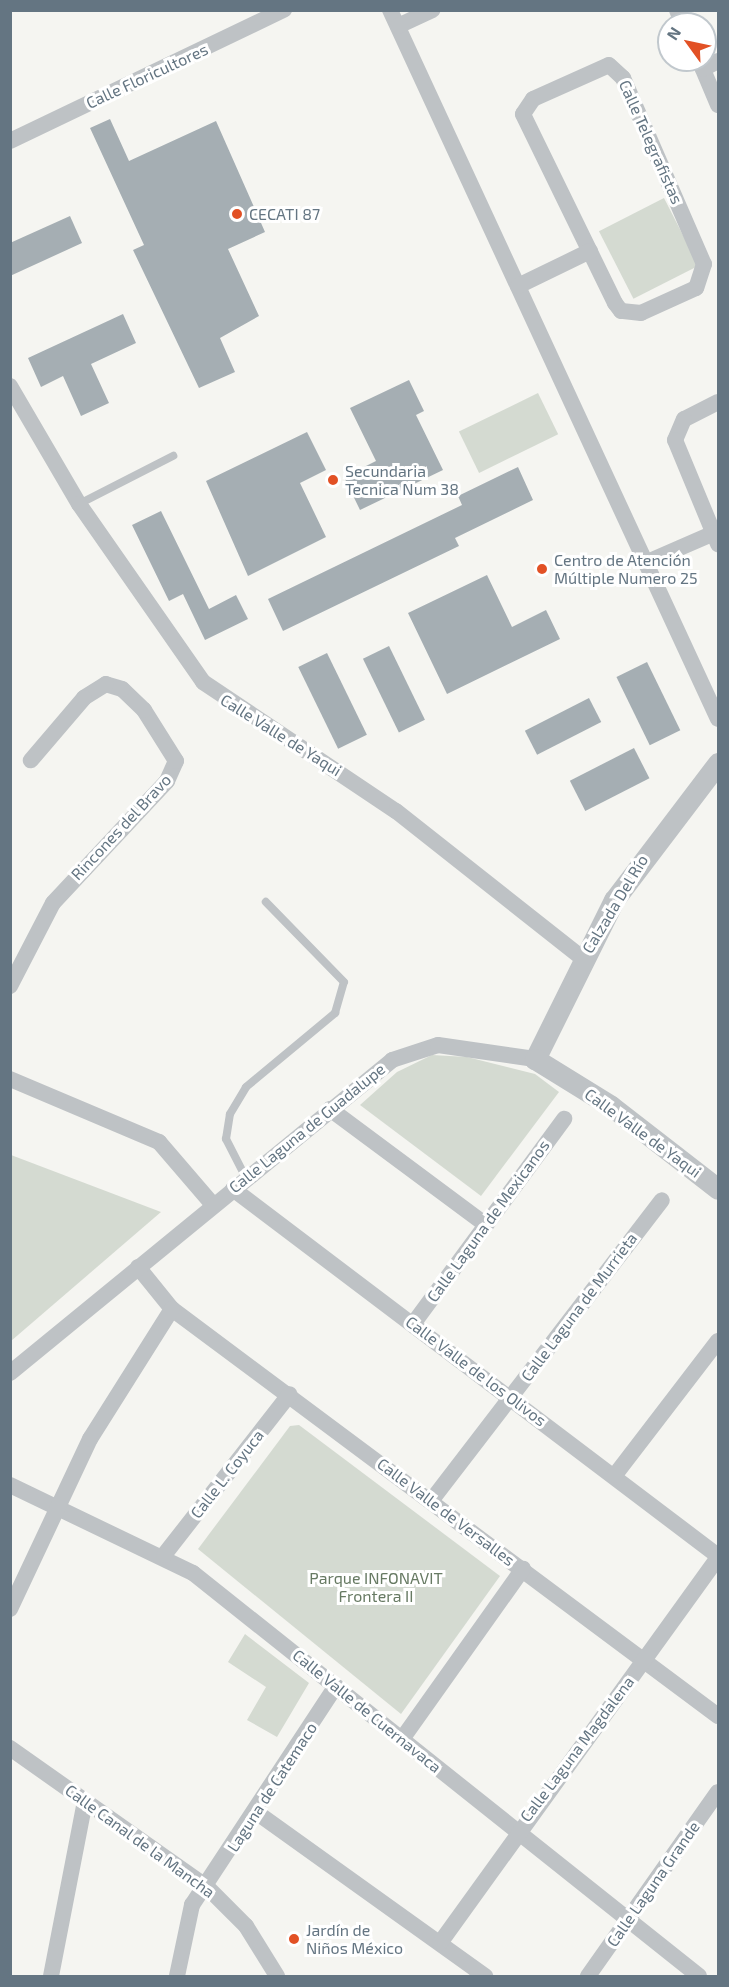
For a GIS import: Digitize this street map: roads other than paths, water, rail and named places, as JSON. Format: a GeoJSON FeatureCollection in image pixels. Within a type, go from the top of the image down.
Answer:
{"type":"FeatureCollection","features":[{"type":"Feature","properties":{"kind":"street","name":"Calle Floricultores"},"geometry":{"type":"LineString","coordinates":[[10,141],[284,10]]}},
{"type":"Feature","properties":{"kind":"street"},"geometry":{"type":"LineString","coordinates":[[390,10],[718,719]]}},
{"type":"Feature","properties":{"kind":"street"},"geometry":{"type":"LineString","coordinates":[[398,26],[432,10]]}},
{"type":"Feature","properties":{"kind":"street","name":"Calle Telegrafistas"},"geometry":{"type":"LineString","coordinates":[[609,65],[623,78],[670,185],[704,264],[703,280],[670,301],[630,314],[615,303],[590,251],[523,114],[534,99],[609,65]]}},
{"type":"Feature","properties":{"kind":"street"},"geometry":{"type":"LineString","coordinates":[[704,72],[718,105]]}},
{"type":"Feature","properties":{"kind":"street"},"geometry":{"type":"LineString","coordinates":[[518,286],[590,251]]}},
{"type":"Feature","properties":{"kind":"street","name":"Calle Valle de Yaqui"},"geometry":{"type":"LineString","coordinates":[[10,386],[80,504],[203,682],[404,817],[582,958]]}},
{"type":"Feature","properties":{"kind":"street"},"geometry":{"type":"LineString","coordinates":[[645,563],[716,539],[675,440],[684,419],[718,402]]}},
{"type":"Feature","properties":{"kind":"street","name":"Rincones del Bravo"},"geometry":{"type":"LineString","coordinates":[[10,986],[53,903],[167,781],[176,761],[144,710],[114,684],[89,694],[31,760]]}},
{"type":"Feature","properties":{"kind":"street","name":"Calzada Del Río"},"geometry":{"type":"LineString","coordinates":[[535,1059],[582,958],[649,849],[718,763]]}},
{"type":"Feature","properties":{"kind":"street","name":"Calle Laguna de Guadalupe"},"geometry":{"type":"LineString","coordinates":[[10,1373],[239,1183],[392,1060],[418,1049],[461,1045],[535,1059]]}},
{"type":"Feature","properties":{"kind":"street","name":"Calle Valle de Yaqui"},"geometry":{"type":"LineString","coordinates":[[535,1059],[611,1106],[718,1189]]}},
{"type":"Feature","properties":{"kind":"street"},"geometry":{"type":"LineString","coordinates":[[10,1079],[159,1142],[213,1206]]}},
{"type":"Feature","properties":{"kind":"street"},"geometry":{"type":"LineString","coordinates":[[330,1109],[485,1224]]}},
{"type":"Feature","properties":{"kind":"street","name":"Calle Laguna de Mexicanos"},"geometry":{"type":"LineString","coordinates":[[413,1324],[564,1119]]}},
{"type":"Feature","properties":{"kind":"street","name":"Calle Valle de los Olivos"},"geometry":{"type":"LineString","coordinates":[[239,1183],[413,1324],[615,1475],[718,1557]]}},
{"type":"Feature","properties":{"kind":"street","name":"Calle Laguna de Murrieta"},"geometry":{"type":"LineString","coordinates":[[431,1501],[662,1200]]}},
{"type":"Feature","properties":{"kind":"street"},"geometry":{"type":"LineString","coordinates":[[10,1609],[61,1508],[112,1398],[172,1309],[138,1267]]}},
{"type":"Feature","properties":{"kind":"street","name":"Calle Valle de Versalles"},"geometry":{"type":"LineString","coordinates":[[172,1309],[290,1394],[718,1716]]}},
{"type":"Feature","properties":{"kind":"street"},"geometry":{"type":"LineString","coordinates":[[615,1475],[718,1341]]}},
{"type":"Feature","properties":{"kind":"street","name":"Calle L. Coyuca"},"geometry":{"type":"LineString","coordinates":[[165,1555],[290,1394]]}},
{"type":"Feature","properties":{"kind":"street","name":"Calle Valle de Cuernavaca"},"geometry":{"type":"LineString","coordinates":[[10,1485],[165,1555],[336,1686],[624,1921],[699,1977]]}},
{"type":"Feature","properties":{"kind":"street","name":"Calle Laguna Magdalena"},"geometry":{"type":"LineString","coordinates":[[440,1943],[516,1832],[718,1557]]}},
{"type":"Feature","properties":{"kind":"street"},"geometry":{"type":"LineString","coordinates":[[402,1739],[523,1569]]}},
{"type":"Feature","properties":{"kind":"street","name":"Laguna de Catemaco"},"geometry":{"type":"LineString","coordinates":[[177,1977],[192,1905],[207,1887],[336,1686]]}},
{"type":"Feature","properties":{"kind":"street","name":"Calle Canal de la Mancha"},"geometry":{"type":"LineString","coordinates":[[10,1748],[207,1887],[246,1926],[277,1977]]}},
{"type":"Feature","properties":{"kind":"street","name":"Calle Laguna Grande"},"geometry":{"type":"LineString","coordinates":[[588,1977],[624,1921],[718,1792]]}},
{"type":"Feature","properties":{"kind":"street"},"geometry":{"type":"LineString","coordinates":[[51,1977],[85,1801]]}},
{"type":"Feature","properties":{"kind":"street"},"geometry":{"type":"LineString","coordinates":[[256,1812],[485,1977]]}},
{"type":"Feature","properties":{"kind":"lane"},"geometry":{"type":"LineString","coordinates":[[80,504],[173,456]]}},
{"type":"Feature","properties":{"kind":"lane"},"geometry":{"type":"LineString","coordinates":[[239,1183],[226,1139],[230,1114],[246,1087],[334,1013],[344,982],[266,902]]}},
{"type":"Feature","properties":{"kind":"place","name":"CECATI 87"},"geometry":{"type":"Point","coordinates":[237,214]}},
{"type":"Feature","properties":{"kind":"place","name":"Secundaria Tecnica Num 38"},"geometry":{"type":"Point","coordinates":[333,480]}},
{"type":"Feature","properties":{"kind":"place","name":"Centro de Atención Múltiple Numero 25"},"geometry":{"type":"Point","coordinates":[542,569]}},
{"type":"Feature","properties":{"kind":"place","name":"Jardín de Niños México"},"geometry":{"type":"Point","coordinates":[294,1939]}},
{"type":"Feature","properties":{"kind":"park label","name":"Parque INFONAVIT Frontera II"},"geometry":{"type":"Point","coordinates":[376,1587]}}]}
